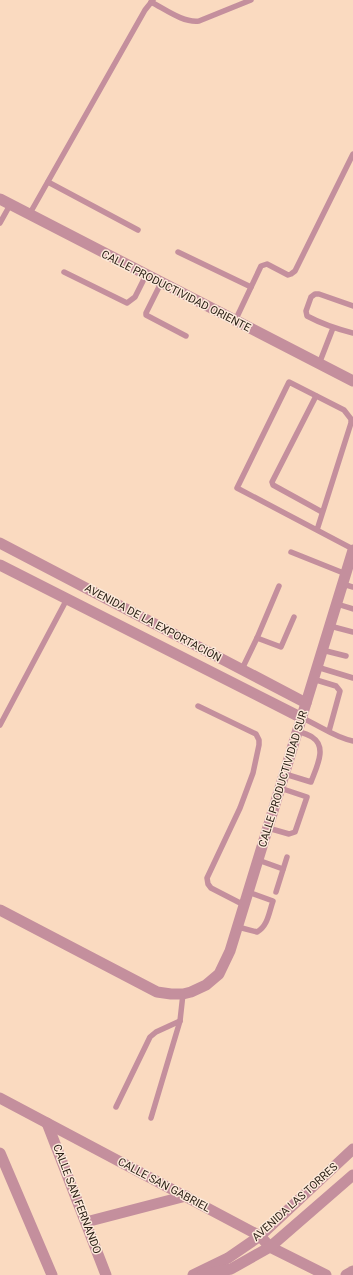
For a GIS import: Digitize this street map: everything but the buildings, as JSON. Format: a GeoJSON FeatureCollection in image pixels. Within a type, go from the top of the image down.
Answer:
{"type":"FeatureCollection","features":[{"type":"Feature","properties":{"kind":"street","name":"CALLE PRODUCTIVIDAD ORIENTE"},"geometry":{"type":"LineString","coordinates":[[0,199],[353,381]]}},
{"type":"Feature","properties":{"kind":"street","name":"AVENIDA DE LA EXPORTACIÓN"},"geometry":{"type":"LineString","coordinates":[[0,543],[306,703]]}},
{"type":"Feature","properties":{"kind":"street"},"geometry":{"type":"LineString","coordinates":[[1,565],[10,549]]}},
{"type":"Feature","properties":{"kind":"street","name":"CALLE PRODUCTIVIDAD SUR"},"geometry":{"type":"LineString","coordinates":[[187,993],[206,985],[219,974],[230,951],[322,650],[337,604],[347,581],[353,549]]}},
{"type":"Feature","properties":{"kind":"street","name":"AVENIDA DE LA EXPORTACIÓN"},"geometry":{"type":"LineString","coordinates":[[1,565],[302,718]]}},
{"type":"Feature","properties":{"kind":"street"},"geometry":{"type":"LineString","coordinates":[[0,910],[157,992],[171,994],[187,993]]}},
{"type":"Feature","properties":{"kind":"street","name":"CALLE SAN GABRIEL"},"geometry":{"type":"LineString","coordinates":[[0,1098],[260,1236],[270,1246],[326,1275]]}},
{"type":"Feature","properties":{"kind":"street","name":"CALLE SAN FERNANDO"},"geometry":{"type":"LineString","coordinates":[[47,1123],[106,1275]]}},
{"type":"Feature","properties":{"kind":"street","name":"AVENIDA LAS TORRES"},"geometry":{"type":"LineString","coordinates":[[193,1275],[228,1258],[260,1236],[353,1150]]}},
{"type":"Feature","properties":{"kind":"street"},"geometry":{"type":"LineString","coordinates":[[0,1153],[52,1275]]}},
{"type":"Feature","properties":{"kind":"street","name":"AVENIDA LAS TORRES"},"geometry":{"type":"LineString","coordinates":[[200,1275],[231,1270],[270,1246],[353,1175]]}},
{"type":"Feature","properties":{"kind":"street"},"geometry":{"type":"LineString","coordinates":[[86,1222],[186,1196]]}},
{"type":"Feature","properties":{"kind":"street"},"geometry":{"type":"LineString","coordinates":[[346,1275],[353,1271]]}},
{"type":"Feature","properties":{"kind":"lane"},"geometry":{"type":"LineString","coordinates":[[29,215],[145,10],[152,1],[185,20],[193,22],[251,0]]}},
{"type":"Feature","properties":{"kind":"lane"},"geometry":{"type":"LineString","coordinates":[[235,321],[264,264],[267,264],[288,275],[295,271],[353,154]]}},
{"type":"Feature","properties":{"kind":"lane"},"geometry":{"type":"LineString","coordinates":[[48,182],[138,230]]}},
{"type":"Feature","properties":{"kind":"lane"},"geometry":{"type":"LineString","coordinates":[[0,223],[10,205]]}},
{"type":"Feature","properties":{"kind":"lane"},"geometry":{"type":"LineString","coordinates":[[178,252],[251,287]]}},
{"type":"Feature","properties":{"kind":"lane"},"geometry":{"type":"LineString","coordinates":[[64,272],[127,303],[135,297],[146,275]]}},
{"type":"Feature","properties":{"kind":"lane"},"geometry":{"type":"LineString","coordinates":[[161,283],[146,315],[186,336]]}},
{"type":"Feature","properties":{"kind":"lane"},"geometry":{"type":"LineString","coordinates":[[353,306],[319,294],[315,294],[311,298],[306,311],[307,316],[333,328],[353,333]]}},
{"type":"Feature","properties":{"kind":"lane"},"geometry":{"type":"LineString","coordinates":[[319,364],[333,328]]}},
{"type":"Feature","properties":{"kind":"lane"},"geometry":{"type":"LineString","coordinates":[[317,530],[351,424],[351,419],[344,410],[289,382],[237,488],[353,549]]}},
{"type":"Feature","properties":{"kind":"lane"},"geometry":{"type":"LineString","coordinates":[[316,396],[272,482],[273,485],[322,512]]}},
{"type":"Feature","properties":{"kind":"lane"},"geometry":{"type":"LineString","coordinates":[[291,552],[347,581]]}},
{"type":"Feature","properties":{"kind":"lane"},"geometry":{"type":"LineString","coordinates":[[242,669],[279,586]]}},
{"type":"Feature","properties":{"kind":"lane"},"geometry":{"type":"LineString","coordinates":[[0,725],[67,599]]}},
{"type":"Feature","properties":{"kind":"lane"},"geometry":{"type":"LineString","coordinates":[[337,604],[353,609]]}},
{"type":"Feature","properties":{"kind":"lane"},"geometry":{"type":"LineString","coordinates":[[257,638],[281,647],[294,617]]}},
{"type":"Feature","properties":{"kind":"lane"},"geometry":{"type":"LineString","coordinates":[[330,626],[353,632]]}},
{"type":"Feature","properties":{"kind":"lane"},"geometry":{"type":"LineString","coordinates":[[322,650],[346,656]]}},
{"type":"Feature","properties":{"kind":"lane"},"geometry":{"type":"LineString","coordinates":[[317,667],[353,678]]}},
{"type":"Feature","properties":{"kind":"lane"},"geometry":{"type":"LineString","coordinates":[[314,679],[336,686],[340,691],[329,731]]}},
{"type":"Feature","properties":{"kind":"lane"},"geometry":{"type":"LineString","coordinates":[[198,706],[256,734],[259,740],[260,745],[253,772],[240,808],[207,878],[208,884],[211,888],[244,905]]}},
{"type":"Feature","properties":{"kind":"lane"},"geometry":{"type":"LineString","coordinates":[[302,718],[338,737],[353,741]]}},
{"type":"Feature","properties":{"kind":"lane"},"geometry":{"type":"LineString","coordinates":[[285,774],[311,782],[321,753],[318,742],[312,736],[298,731]]}},
{"type":"Feature","properties":{"kind":"lane"},"geometry":{"type":"LineString","coordinates":[[268,828],[289,834],[295,832],[307,797],[280,788]]}},
{"type":"Feature","properties":{"kind":"lane"},"geometry":{"type":"LineString","coordinates":[[276,892],[287,857]]}},
{"type":"Feature","properties":{"kind":"lane"},"geometry":{"type":"LineString","coordinates":[[258,860],[283,868]]}},
{"type":"Feature","properties":{"kind":"lane"},"geometry":{"type":"LineString","coordinates":[[238,927],[257,932],[262,929],[273,901],[248,892]]}},
{"type":"Feature","properties":{"kind":"lane"},"geometry":{"type":"LineString","coordinates":[[151,1118],[187,993]]}},
{"type":"Feature","properties":{"kind":"lane"},"geometry":{"type":"LineString","coordinates":[[116,1107],[150,1037],[156,1032],[180,1021]]}}]}
